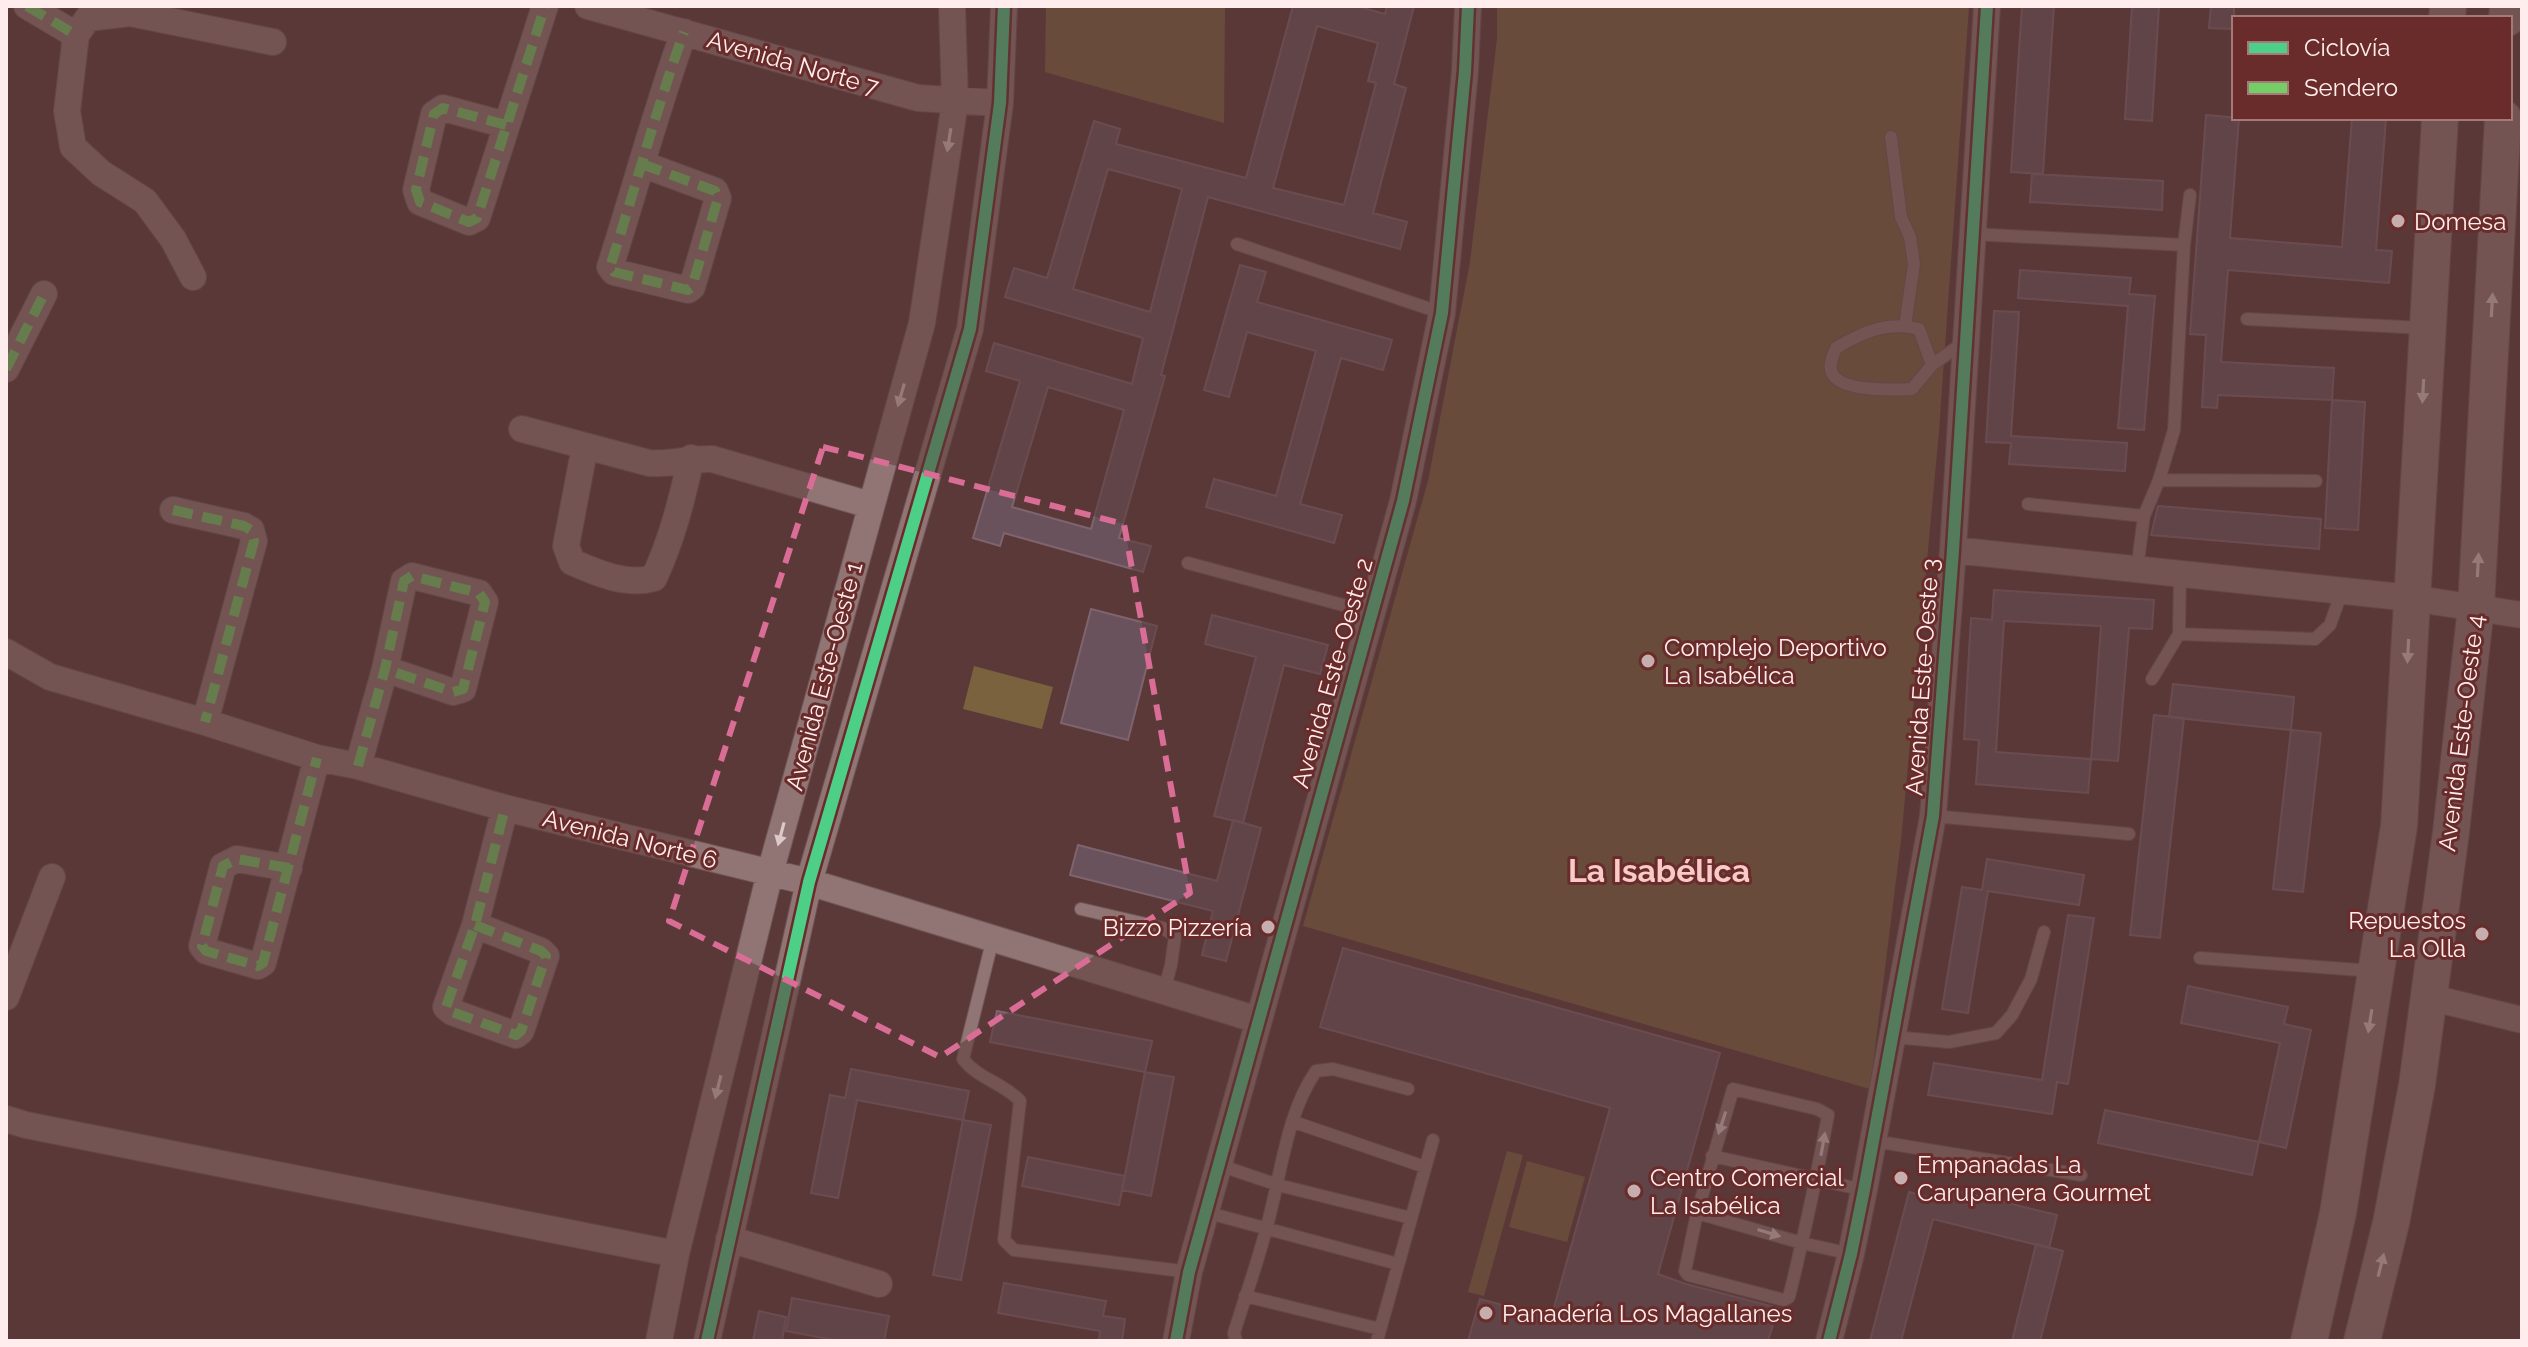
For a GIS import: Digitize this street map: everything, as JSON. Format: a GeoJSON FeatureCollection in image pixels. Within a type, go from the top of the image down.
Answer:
{"type":"FeatureCollection","features":[{"type":"Feature","properties":{"kind":"main road"},"geometry":{"type":"LineString","coordinates":[[2309,1341],[2338,1213],[2399,826],[2440,120]]}},
{"type":"Feature","properties":{"kind":"main road","name":"Avenida Este-Oeste 4"},"geometry":{"type":"LineString","coordinates":[[2362,1341],[2391,1223],[2417,1085],[2451,832],[2476,607],[2509,232],[2503,120]]}},
{"type":"Feature","properties":{"kind":"street"},"geometry":{"type":"LineString","coordinates":[[27,6],[76,35]]}},
{"type":"Feature","properties":{"kind":"street"},"geometry":{"type":"LineString","coordinates":[[506,125],[443,108],[434,114],[416,190],[420,202],[469,222],[477,218],[545,6]]}},
{"type":"Feature","properties":{"kind":"street","name":"Avenida Norte 7"},"geometry":{"type":"LineString","coordinates":[[588,6],[918,98],[1000,103]]}},
{"type":"Feature","properties":{"kind":"street","name":"Avenida Este-Oeste 1"},"geometry":{"type":"LineString","coordinates":[[659,1341],[676,1254],[770,873],[922,323],[955,102],[952,6]]}},
{"type":"Feature","properties":{"kind":"street"},"geometry":{"type":"LineString","coordinates":[[707,1341],[809,882],[970,329],[1000,103],[1004,6]]}},
{"type":"Feature","properties":{"kind":"street","name":"Avenida Este-Oeste 2"},"geometry":{"type":"LineString","coordinates":[[1176,1341],[1189,1272],[1205,1212],[1403,501],[1442,313],[1465,71],[1468,6]]}},
{"type":"Feature","properties":{"kind":"street","name":"Avenida Este-Oeste 3"},"geometry":{"type":"LineString","coordinates":[[1829,1341],[1874,1141],[1933,816],[1987,6]]}},
{"type":"Feature","properties":{"kind":"street"},"geometry":{"type":"LineString","coordinates":[[193,277],[173,239],[145,201],[101,173],[73,147],[67,111],[76,35],[88,18],[130,13],[273,42]]}},
{"type":"Feature","properties":{"kind":"street"},"geometry":{"type":"LineString","coordinates":[[642,164],[715,191],[718,198],[692,287],[688,290],[614,272],[610,267],[653,118],[684,32]]}},
{"type":"Feature","properties":{"kind":"street"},"geometry":{"type":"LineString","coordinates":[[6,369],[44,294]]}},
{"type":"Feature","properties":{"kind":"street"},"geometry":{"type":"LineString","coordinates":[[522,429],[649,463],[712,459],[870,505]]}},
{"type":"Feature","properties":{"kind":"street"},"geometry":{"type":"LineString","coordinates":[[585,446],[566,546],[572,562],[598,573],[641,582],[654,578],[666,553],[681,508],[691,458]]}},
{"type":"Feature","properties":{"kind":"street"},"geometry":{"type":"LineString","coordinates":[[173,510],[244,526],[251,530],[254,541],[205,722]]}},
{"type":"Feature","properties":{"kind":"street"},"geometry":{"type":"LineString","coordinates":[[1953,550],[2411,598],[2522,615]]}},
{"type":"Feature","properties":{"kind":"street"},"geometry":{"type":"LineString","coordinates":[[358,766],[385,669],[404,581],[412,576],[479,593],[485,602],[463,689],[453,692],[385,669]]}},
{"type":"Feature","properties":{"kind":"street","name":"Avenida Norte 6"},"geometry":{"type":"LineString","coordinates":[[6,652],[50,677],[317,758],[358,766],[505,808],[809,882],[1258,1020]]}},
{"type":"Feature","properties":{"kind":"street"},"geometry":{"type":"LineString","coordinates":[[289,868],[317,758]]}},
{"type":"Feature","properties":{"kind":"street"},"geometry":{"type":"LineString","coordinates":[[475,925],[505,808]]}},
{"type":"Feature","properties":{"kind":"street"},"geometry":{"type":"LineString","coordinates":[[6,997],[52,877]]}},
{"type":"Feature","properties":{"kind":"street"},"geometry":{"type":"LineString","coordinates":[[2429,997],[2522,1020]]}},
{"type":"Feature","properties":{"kind":"street"},"geometry":{"type":"LineString","coordinates":[[6,1119],[676,1254]]}},
{"type":"Feature","properties":{"kind":"street"},"geometry":{"type":"LineString","coordinates":[[729,1239],[879,1284]]}},
{"type":"Feature","properties":{"kind":"lane"},"geometry":{"type":"LineString","coordinates":[[1891,137],[1901,217],[1910,237],[1914,264],[1905,326]]}},
{"type":"Feature","properties":{"kind":"lane"},"geometry":{"type":"LineString","coordinates":[[2137,569],[2144,516],[2174,430],[2184,245],[2190,195]]}},
{"type":"Feature","properties":{"kind":"lane"},"geometry":{"type":"LineString","coordinates":[[1972,234],[2184,245]]}},
{"type":"Feature","properties":{"kind":"lane"},"geometry":{"type":"LineString","coordinates":[[1237,244],[1442,313]]}},
{"type":"Feature","properties":{"kind":"lane"},"geometry":{"type":"LineString","coordinates":[[2247,319],[2427,328]]}},
{"type":"Feature","properties":{"kind":"lane"},"geometry":{"type":"LineString","coordinates":[[1932,365],[1919,329],[1905,326],[1866,331],[1836,348],[1830,364],[1832,375],[1841,383],[1863,388],[1912,389],[1932,365],[1966,341]]}},
{"type":"Feature","properties":{"kind":"lane"},"geometry":{"type":"LineString","coordinates":[[2159,480],[2316,481]]}},
{"type":"Feature","properties":{"kind":"lane"},"geometry":{"type":"LineString","coordinates":[[2028,504],[2144,516]]}},
{"type":"Feature","properties":{"kind":"lane"},"geometry":{"type":"LineString","coordinates":[[1188,563],[1372,613]]}},
{"type":"Feature","properties":{"kind":"lane"},"geometry":{"type":"LineString","coordinates":[[2152,679],[2179,634],[2180,574]]}},
{"type":"Feature","properties":{"kind":"lane"},"geometry":{"type":"LineString","coordinates":[[2179,634],[2315,639],[2330,625],[2342,591]]}},
{"type":"Feature","properties":{"kind":"lane"},"geometry":{"type":"LineString","coordinates":[[1933,816],[2129,834]]}},
{"type":"Feature","properties":{"kind":"lane"},"geometry":{"type":"LineString","coordinates":[[1081,909],[1163,928],[1175,936],[1164,991]]}},
{"type":"Feature","properties":{"kind":"lane"},"geometry":{"type":"LineString","coordinates":[[1893,1037],[1949,1042],[1996,1033],[2012,1015],[2031,979],[2044,932]]}},
{"type":"Feature","properties":{"kind":"lane"},"geometry":{"type":"LineString","coordinates":[[993,938],[963,1059],[971,1070],[1012,1092],[1020,1101],[1004,1240],[1014,1250],[1189,1272]]}},
{"type":"Feature","properties":{"kind":"lane"},"geometry":{"type":"LineString","coordinates":[[2200,958],[2377,971]]}},
{"type":"Feature","properties":{"kind":"lane"},"geometry":{"type":"LineString","coordinates":[[1236,1341],[1234,1333],[1267,1229],[1294,1122],[1306,1086],[1316,1071],[1333,1069],[1408,1089]]}},
{"type":"Feature","properties":{"kind":"lane"},"geometry":{"type":"LineString","coordinates":[[1733,1089],[1817,1109],[1828,1115],[1816,1179],[1789,1297],[1784,1300],[1694,1278],[1685,1271],[1712,1156],[1733,1089]]}},
{"type":"Feature","properties":{"kind":"lane"},"geometry":{"type":"LineString","coordinates":[[1294,1122],[1425,1167]]}},
{"type":"Feature","properties":{"kind":"lane"},"geometry":{"type":"LineString","coordinates":[[1245,1296],[1378,1335],[1433,1140]]}},
{"type":"Feature","properties":{"kind":"lane"},"geometry":{"type":"LineString","coordinates":[[1874,1141],[2081,1175]]}},
{"type":"Feature","properties":{"kind":"lane"},"geometry":{"type":"LineString","coordinates":[[1712,1156],[1864,1190]]}},
{"type":"Feature","properties":{"kind":"lane"},"geometry":{"type":"LineString","coordinates":[[1219,1165],[1278,1185],[1411,1218]]}},
{"type":"Feature","properties":{"kind":"lane"},"geometry":{"type":"LineString","coordinates":[[1205,1212],[1398,1264]]}},
{"type":"Feature","properties":{"kind":"lane"},"geometry":{"type":"LineString","coordinates":[[1697,1213],[1851,1254]]}},
{"type":"Feature","properties":{"kind":"highlighted area"},"geometry":{"type":"Polygon","coordinates":[[[823,447],[1124,524],[1190,893],[940,1057],[669,921],[823,447]]]}},
{"type":"Feature","properties":{"kind":"shaded area"},"geometry":{"type":"Polygon","coordinates":[[[1046,6],[1225,6],[1224,123],[1045,72],[1046,6]]]}},
{"type":"Feature","properties":{"kind":"shaded area","name":"Complejo Deportivo La Isabélica"},"geometry":{"type":"Polygon","coordinates":[[[1497,6],[1969,6],[1939,431],[1901,840],[1870,1089],[1303,926],[1428,481],[1470,262],[1497,39],[1497,6]]]}},
{"type":"Feature","properties":{"kind":"shaded area"},"geometry":{"type":"Polygon","coordinates":[[[974,666],[1053,687],[1042,729],[963,709],[974,666]]]}},
{"type":"Feature","properties":{"kind":"shaded area"},"geometry":{"type":"Polygon","coordinates":[[[1507,1151],[1523,1155],[1484,1296],[1468,1292],[1507,1151]]]}},
{"type":"Feature","properties":{"kind":"shaded area"},"geometry":{"type":"Polygon","coordinates":[[[1527,1161],[1585,1177],[1567,1242],[1509,1227],[1527,1161]]]}},
{"type":"Feature","properties":{"kind":"building"},"geometry":{"type":"Polygon","coordinates":[[[1293,6],[1356,6],[1385,14],[1387,6],[1414,6],[1394,84],[1406,88],[1373,213],[1407,222],[1400,249],[1208,197],[1161,375],[1165,376],[1119,538],[1151,546],[1143,572],[1004,533],[1000,546],[973,538],[1020,381],[986,371],[994,343],[1132,384],[1143,338],[1005,297],[1014,268],[1047,278],[1094,121],[1120,129],[1116,144],[1246,178],[1293,6]],[[1317,26],[1273,188],[1344,205],[1376,83],[1368,81],[1378,43],[1317,26]],[[1108,169],[1073,289],[1150,312],[1182,189],[1108,169]],[[1048,387],[1012,507],[1091,529],[1124,410],[1048,387]]]}},
{"type":"Feature","properties":{"kind":"building"},"geometry":{"type":"Polygon","coordinates":[[[2022,6],[2054,6],[2043,174],[2011,172],[2022,6]]]}},
{"type":"Feature","properties":{"kind":"building"},"geometry":{"type":"Polygon","coordinates":[[[2132,6],[2159,6],[2152,121],[2125,119],[2132,6]]]}},
{"type":"Feature","properties":{"kind":"building"},"geometry":{"type":"Polygon","coordinates":[[[2211,6],[2234,6],[2232,29],[2209,28],[2211,6]]]}},
{"type":"Feature","properties":{"kind":"building"},"geometry":{"type":"Polygon","coordinates":[[[2206,115],[2239,120],[2230,238],[2342,247],[2352,120],[2386,120],[2376,250],[2392,251],[2389,283],[2228,270],[2221,362],[2334,368],[2332,400],[2218,395],[2217,408],[2202,407],[2206,335],[2190,334],[2206,115]]]}},
{"type":"Feature","properties":{"kind":"building"},"geometry":{"type":"Polygon","coordinates":[[[2032,174],[2163,181],[2162,210],[2030,202],[2032,174]]]}},
{"type":"Feature","properties":{"kind":"building"},"geometry":{"type":"Polygon","coordinates":[[[1240,265],[1266,272],[1257,302],[1392,340],[1383,370],[1341,358],[1300,504],[1342,515],[1334,543],[1206,507],[1214,479],[1276,496],[1316,351],[1247,332],[1229,397],[1204,390],[1240,265]]]}},
{"type":"Feature","properties":{"kind":"building"},"geometry":{"type":"Polygon","coordinates":[[[2020,270],[2131,278],[2129,294],[2155,296],[2144,430],[2118,428],[2128,306],[2018,298],[2020,270]]]}},
{"type":"Feature","properties":{"kind":"building"},"geometry":{"type":"Polygon","coordinates":[[[1994,311],[2019,312],[2011,436],[2127,443],[2125,471],[2009,464],[2011,443],[1986,442],[1994,311]]]}},
{"type":"Feature","properties":{"kind":"building"},"geometry":{"type":"Polygon","coordinates":[[[2332,400],[2365,402],[2358,530],[2325,528],[2332,400]]]}},
{"type":"Feature","properties":{"kind":"building"},"geometry":{"type":"Polygon","coordinates":[[[2158,506],[2321,519],[2319,549],[2151,535],[2158,506]]]}},
{"type":"Feature","properties":{"kind":"building"},"geometry":{"type":"Polygon","coordinates":[[[1994,590],[2154,600],[2152,629],[2129,628],[2118,761],[2091,759],[2088,793],[1976,784],[1979,740],[1964,739],[1971,618],[1992,620],[1994,590]],[[2004,621],[1996,752],[2091,759],[2101,626],[2004,621]]]}},
{"type":"Feature","properties":{"kind":"building"},"geometry":{"type":"Polygon","coordinates":[[[1091,609],[1157,626],[1128,740],[1061,723],[1091,609]]]}},
{"type":"Feature","properties":{"kind":"building"},"geometry":{"type":"Polygon","coordinates":[[[1212,615],[1328,645],[1320,674],[1284,665],[1243,823],[1214,816],[1256,657],[1205,644],[1212,615]]]}},
{"type":"Feature","properties":{"kind":"building"},"geometry":{"type":"Polygon","coordinates":[[[2173,684],[2294,697],[2291,730],[2169,717],[2173,684]]]}},
{"type":"Feature","properties":{"kind":"building"},"geometry":{"type":"Polygon","coordinates":[[[2154,715],[2184,718],[2160,938],[2130,935],[2154,715]]]}},
{"type":"Feature","properties":{"kind":"building"},"geometry":{"type":"Polygon","coordinates":[[[2291,730],[2321,733],[2303,892],[2273,889],[2291,730]]]}},
{"type":"Feature","properties":{"kind":"building"},"geometry":{"type":"Polygon","coordinates":[[[1233,820],[1261,828],[1226,961],[1202,955],[1213,911],[1070,875],[1078,845],[1217,881],[1233,820]]]}},
{"type":"Feature","properties":{"kind":"building"},"geometry":{"type":"Polygon","coordinates":[[[1987,859],[2084,875],[2079,905],[1988,891],[1968,1013],[1942,1009],[1962,887],[1982,890],[1987,859]]]}},
{"type":"Feature","properties":{"kind":"building"},"geometry":{"type":"Polygon","coordinates":[[[2068,915],[2094,918],[2068,1084],[2057,1082],[2052,1114],[1928,1095],[1934,1063],[2042,1080],[2068,915]]]}},
{"type":"Feature","properties":{"kind":"building","name":"Centro Comercial La Isabélica"},"geometry":{"type":"Polygon","coordinates":[[[1343,948],[1720,1053],[1658,1274],[1778,1308],[1768,1341],[1468,1341],[1480,1299],[1551,1318],[1610,1108],[1320,1027],[1343,948]]]}},
{"type":"Feature","properties":{"kind":"building"},"geometry":{"type":"Polygon","coordinates":[[[2188,986],[2288,1007],[2284,1024],[2311,1030],[2286,1148],[2259,1142],[2280,1043],[2181,1023],[2188,986]]]}},
{"type":"Feature","properties":{"kind":"building"},"geometry":{"type":"Polygon","coordinates":[[[997,1011],[1152,1041],[1145,1072],[990,1042],[997,1011]]]}},
{"type":"Feature","properties":{"kind":"building"},"geometry":{"type":"Polygon","coordinates":[[[851,1069],[969,1091],[963,1120],[857,1100],[838,1198],[811,1193],[830,1095],[845,1098],[851,1069]]]}},
{"type":"Feature","properties":{"kind":"building"},"geometry":{"type":"Polygon","coordinates":[[[1145,1072],[1174,1077],[1151,1196],[1122,1190],[1145,1072]]]}},
{"type":"Feature","properties":{"kind":"building"},"geometry":{"type":"Polygon","coordinates":[[[2105,1110],[2259,1142],[2252,1175],[2098,1143],[2105,1110]]]}},
{"type":"Feature","properties":{"kind":"building"},"geometry":{"type":"Polygon","coordinates":[[[963,1120],[991,1125],[961,1280],[933,1275],[963,1120]]]}},
{"type":"Feature","properties":{"kind":"building"},"geometry":{"type":"Polygon","coordinates":[[[1028,1157],[1125,1176],[1119,1205],[1022,1186],[1028,1157]]]}},
{"type":"Feature","properties":{"kind":"building"},"geometry":{"type":"Polygon","coordinates":[[[1954,1190],[2057,1215],[2049,1248],[1933,1219],[1901,1341],[1870,1341],[1909,1192],[1950,1203],[1954,1190]]]}},
{"type":"Feature","properties":{"kind":"building"},"geometry":{"type":"Polygon","coordinates":[[[2036,1244],[2063,1251],[2040,1341],[2012,1341],[2036,1244]]]}},
{"type":"Feature","properties":{"kind":"building"},"geometry":{"type":"Polygon","coordinates":[[[1004,1283],[1106,1301],[1103,1316],[1125,1319],[1122,1341],[1099,1341],[1100,1331],[998,1313],[1004,1283]]]}},
{"type":"Feature","properties":{"kind":"building"},"geometry":{"type":"Polygon","coordinates":[[[792,1298],[889,1316],[884,1341],[839,1341],[786,1331],[792,1298]]]}},
{"type":"Feature","properties":{"kind":"building"},"geometry":{"type":"Polygon","coordinates":[[[759,1311],[786,1317],[782,1341],[753,1341],[759,1311]]]}},
{"type":"Feature","properties":{"kind":"marked path"},"geometry":{"type":"LineString","coordinates":[[27,6],[76,35]]}},
{"type":"Feature","properties":{"kind":"marked path"},"geometry":{"type":"LineString","coordinates":[[506,125],[443,108],[434,114],[416,190],[420,202],[469,222],[477,218],[545,6]]}},
{"type":"Feature","properties":{"kind":"marked path"},"geometry":{"type":"LineString","coordinates":[[642,164],[715,191],[718,198],[692,287],[688,290],[614,272],[610,267],[655,120],[684,32]]}},
{"type":"Feature","properties":{"kind":"marked path"},"geometry":{"type":"LineString","coordinates":[[6,369],[44,294]]}},
{"type":"Feature","properties":{"kind":"marked path"},"geometry":{"type":"LineString","coordinates":[[173,510],[244,526],[251,530],[254,541],[205,722]]}},
{"type":"Feature","properties":{"kind":"marked path"},"geometry":{"type":"LineString","coordinates":[[358,766],[385,669],[404,581],[412,576],[479,593],[485,602],[463,689],[453,692],[385,669]]}},
{"type":"Feature","properties":{"kind":"marked path"},"geometry":{"type":"LineString","coordinates":[[289,868],[237,859],[223,866],[202,946],[206,951],[258,966],[263,963],[317,758]]}},
{"type":"Feature","properties":{"kind":"marked path"},"geometry":{"type":"LineString","coordinates":[[475,925],[541,951],[546,956],[521,1031],[516,1035],[452,1012],[446,1007],[475,925],[505,808]]}},
{"type":"Feature","properties":{"kind":"cycle path"},"geometry":{"type":"LineString","coordinates":[[707,1341],[809,882],[970,329],[1000,103],[1004,6]]}},
{"type":"Feature","properties":{"kind":"cycle path"},"geometry":{"type":"LineString","coordinates":[[1176,1341],[1189,1272],[1403,501],[1442,313],[1465,71],[1468,6]]}},
{"type":"Feature","properties":{"kind":"cycle path"},"geometry":{"type":"LineString","coordinates":[[1829,1341],[1864,1190],[1933,816],[1987,6]]}},
{"type":"Feature","properties":{"kind":"place","name":"Domesa"},"geometry":{"type":"Point","coordinates":[2398,221]}},
{"type":"Feature","properties":{"kind":"place","name":"Complejo Deportivo La Isabélica"},"geometry":{"type":"Point","coordinates":[1648,661]}},
{"type":"Feature","properties":{"kind":"place","name":"Bizzo Pizzería"},"geometry":{"type":"Point","coordinates":[1268,927]}},
{"type":"Feature","properties":{"kind":"place","name":"Repuestos La Olla"},"geometry":{"type":"Point","coordinates":[2482,934]}},
{"type":"Feature","properties":{"kind":"place","name":"Empanadas La Carupanera Gourmet"},"geometry":{"type":"Point","coordinates":[1901,1178]}},
{"type":"Feature","properties":{"kind":"place","name":"Centro Comercial La Isabélica"},"geometry":{"type":"Point","coordinates":[1634,1191]}},
{"type":"Feature","properties":{"kind":"place","name":"Panadería Los Magallanes"},"geometry":{"type":"Point","coordinates":[1486,1313]}},
{"type":"Feature","properties":{"kind":"district","name":"La Isabélica"},"geometry":{"type":"Point","coordinates":[1659,870]}}]}
